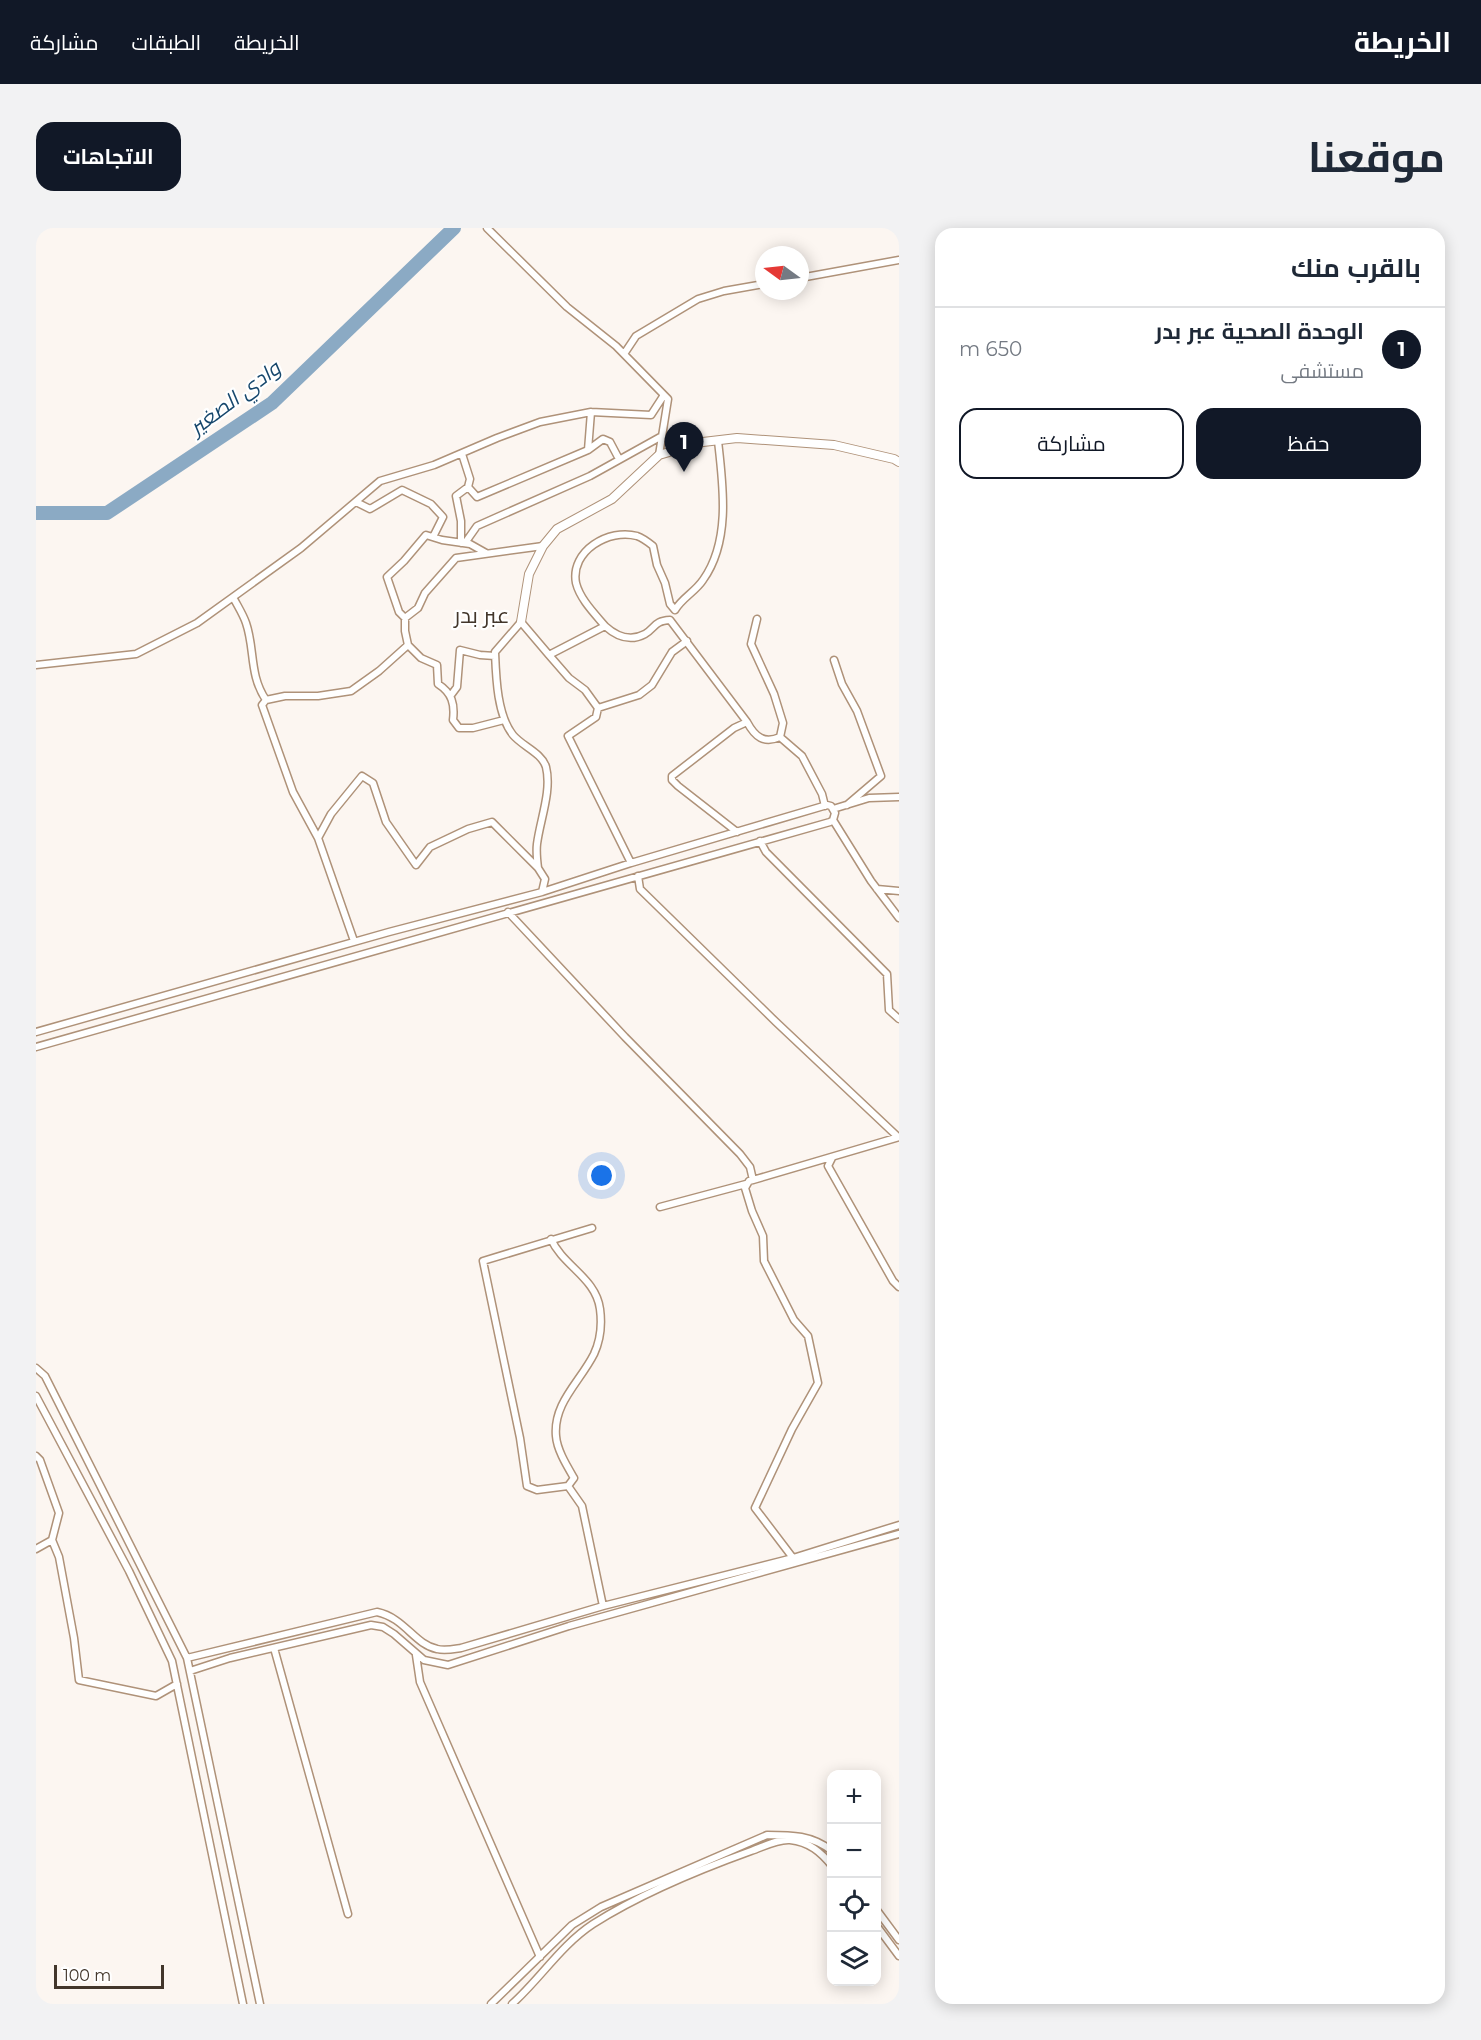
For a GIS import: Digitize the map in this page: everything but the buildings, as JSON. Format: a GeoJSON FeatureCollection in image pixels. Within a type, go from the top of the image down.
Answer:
{"type":"FeatureCollection","features":[{"type":"Feature","properties":{"kind":"street"},"geometry":{"type":"LineString","coordinates":[[487,228],[567,307],[624,354],[668,399],[659,455]]}},
{"type":"Feature","properties":{"kind":"street"},"geometry":{"type":"LineString","coordinates":[[809,276],[899,260]]}},
{"type":"Feature","properties":{"kind":"street"},"geometry":{"type":"LineString","coordinates":[[624,354],[636,336],[698,299],[724,291],[755,286]]}},
{"type":"Feature","properties":{"kind":"street"},"geometry":{"type":"LineString","coordinates":[[36,665],[136,654],[197,623],[314,537],[380,481],[462,454],[540,422],[591,412],[651,415],[664,395]]}},
{"type":"Feature","properties":{"kind":"street"},"geometry":{"type":"LineString","coordinates":[[588,450],[591,412]]}},
{"type":"Feature","properties":{"kind":"street"},"geometry":{"type":"LineString","coordinates":[[463,543],[477,526],[590,476],[662,436]]}},
{"type":"Feature","properties":{"kind":"street"},"geometry":{"type":"LineString","coordinates":[[538,868],[537,847],[548,781],[545,764],[530,748],[514,736],[504,720],[498,699],[495,652],[521,622],[528,574],[543,546],[557,529],[612,499],[659,455],[703,442],[737,438],[834,445],[899,462]]}},
{"type":"Feature","properties":{"kind":"street"},"geometry":{"type":"LineString","coordinates":[[468,487],[477,497],[588,450],[603,439],[607,439],[619,459]]}},
{"type":"Feature","properties":{"kind":"street"},"geometry":{"type":"LineString","coordinates":[[718,441],[723,502],[722,530],[704,580],[682,600],[675,610],[670,604],[653,546],[636,535],[612,536],[589,547],[579,560],[576,581],[585,601],[614,634],[630,639],[645,634],[659,621],[670,620],[753,733],[764,740],[772,741],[780,737]]}},
{"type":"Feature","properties":{"kind":"street"},"geometry":{"type":"LineString","coordinates":[[462,454],[470,478],[468,487],[456,496],[463,543]]}},
{"type":"Feature","properties":{"kind":"street"},"geometry":{"type":"LineString","coordinates":[[356,502],[370,510],[402,490],[431,504],[442,517],[433,537]]}},
{"type":"Feature","properties":{"kind":"street"},"geometry":{"type":"LineString","coordinates":[[486,553],[463,543],[426,535],[387,577],[399,612],[405,618],[408,645],[421,658],[436,665],[438,684],[451,695],[454,709],[453,720],[459,728],[473,728],[504,720]]}},
{"type":"Feature","properties":{"kind":"street"},"geometry":{"type":"LineString","coordinates":[[405,618],[418,608],[425,593],[456,558],[543,546]]}},
{"type":"Feature","properties":{"kind":"street"},"geometry":{"type":"LineString","coordinates":[[233,597],[246,623],[258,688],[266,699]]}},
{"type":"Feature","properties":{"kind":"street"},"geometry":{"type":"LineString","coordinates":[[757,619],[751,644],[774,694],[783,723],[780,737]]}},
{"type":"Feature","properties":{"kind":"street"},"geometry":{"type":"LineString","coordinates":[[521,622],[569,678],[585,690],[598,708],[596,717],[568,736],[631,863]]}},
{"type":"Feature","properties":{"kind":"street"},"geometry":{"type":"LineString","coordinates":[[549,655],[605,626]]}},
{"type":"Feature","properties":{"kind":"street"},"geometry":{"type":"LineString","coordinates":[[598,708],[639,695],[652,685],[672,652],[687,641]]}},
{"type":"Feature","properties":{"kind":"street"},"geometry":{"type":"LineString","coordinates":[[354,941],[318,838],[293,792],[262,705],[266,699],[285,696],[318,696],[351,691],[379,671],[408,645]]}},
{"type":"Feature","properties":{"kind":"street"},"geometry":{"type":"LineString","coordinates":[[451,695],[457,687],[460,651],[480,656],[495,656]]}},
{"type":"Feature","properties":{"kind":"street"},"geometry":{"type":"LineString","coordinates":[[834,660],[842,684],[857,711],[881,776],[847,805]]}},
{"type":"Feature","properties":{"kind":"street"},"geometry":{"type":"LineString","coordinates":[[737,832],[678,786],[672,780],[672,776],[734,729],[747,722]]}},
{"type":"Feature","properties":{"kind":"street"},"geometry":{"type":"LineString","coordinates":[[780,737],[802,756],[822,794],[825,806]]}},
{"type":"Feature","properties":{"kind":"street"},"geometry":{"type":"LineString","coordinates":[[318,838],[331,814],[362,776],[373,783],[386,822],[416,865],[430,847],[468,829],[492,822],[538,868],[545,879],[542,892]]}},
{"type":"Feature","properties":{"kind":"street"},"geometry":{"type":"LineString","coordinates":[[833,809],[869,798],[899,796]]}},
{"type":"Feature","properties":{"kind":"street"},"geometry":{"type":"LineString","coordinates":[[36,1032],[354,941],[542,892],[631,863],[825,806],[831,806],[833,809]]}},
{"type":"Feature","properties":{"kind":"street"},"geometry":{"type":"LineString","coordinates":[[833,809],[833,820],[877,889],[899,918]]}},
{"type":"Feature","properties":{"kind":"street"},"geometry":{"type":"LineString","coordinates":[[36,1047],[833,820]]}},
{"type":"Feature","properties":{"kind":"street"},"geometry":{"type":"LineString","coordinates":[[760,841],[766,852],[887,974],[889,1010],[899,1019]]}},
{"type":"Feature","properties":{"kind":"street"},"geometry":{"type":"LineString","coordinates":[[638,876],[640,889],[776,1022],[899,1137],[746,1184],[660,1207]]}},
{"type":"Feature","properties":{"kind":"street"},"geometry":{"type":"LineString","coordinates":[[877,889],[899,891]]}},
{"type":"Feature","properties":{"kind":"street"},"geometry":{"type":"LineString","coordinates":[[508,912],[625,1037],[740,1154],[750,1167],[753,1180]]}},
{"type":"Feature","properties":{"kind":"street"},"geometry":{"type":"LineString","coordinates":[[832,1158],[828,1166],[893,1281],[899,1287]]}},
{"type":"Feature","properties":{"kind":"street"},"geometry":{"type":"LineString","coordinates":[[746,1184],[745,1192],[763,1236],[764,1261],[794,1320],[808,1336],[818,1383],[792,1428],[755,1508],[792,1558]]}},
{"type":"Feature","properties":{"kind":"street"},"geometry":{"type":"LineString","coordinates":[[551,1239],[556,1250],[595,1291],[600,1307],[601,1328],[594,1353],[560,1407],[556,1437],[564,1460],[574,1478],[568,1486],[537,1490],[527,1486],[520,1438],[483,1261],[527,1249],[551,1239],[592,1228]]}},
{"type":"Feature","properties":{"kind":"street"},"geometry":{"type":"LineString","coordinates":[[36,1368],[45,1376],[187,1658],[260,2004]]}},
{"type":"Feature","properties":{"kind":"street"},"geometry":{"type":"LineString","coordinates":[[36,1396],[129,1571],[172,1661],[243,2004]]}},
{"type":"Feature","properties":{"kind":"street"},"geometry":{"type":"LineString","coordinates":[[36,1456],[40,1460],[59,1513],[52,1540],[59,1557],[73,1631],[79,1680],[156,1696],[177,1684]]}},
{"type":"Feature","properties":{"kind":"street"},"geometry":{"type":"LineString","coordinates":[[568,1486],[582,1506],[603,1606]]}},
{"type":"Feature","properties":{"kind":"street"},"geometry":{"type":"LineString","coordinates":[[187,1658],[377,1612],[389,1614],[424,1643],[437,1649],[461,1648],[603,1606],[792,1558],[899,1525]]}},
{"type":"Feature","properties":{"kind":"street"},"geometry":{"type":"LineString","coordinates":[[190,1671],[230,1658],[371,1625],[383,1627],[394,1634],[424,1660],[448,1665],[569,1626],[899,1534]]}},
{"type":"Feature","properties":{"kind":"street"},"geometry":{"type":"LineString","coordinates":[[36,1549],[52,1540]]}},
{"type":"Feature","properties":{"kind":"street"},"geometry":{"type":"LineString","coordinates":[[274,1648],[348,1914]]}},
{"type":"Feature","properties":{"kind":"street"},"geometry":{"type":"LineString","coordinates":[[416,1655],[420,1682],[540,1958]]}},
{"type":"Feature","properties":{"kind":"street"},"geometry":{"type":"LineString","coordinates":[[491,2004],[572,1925],[601,1907],[767,1835],[795,1835],[811,1838],[827,1848]]}},
{"type":"Feature","properties":{"kind":"street"},"geometry":{"type":"LineString","coordinates":[[512,2004],[567,1945],[592,1924],[646,1896],[730,1858],[772,1843],[789,1840],[819,1850],[827,1861]]}},
{"type":"Feature","properties":{"kind":"street"},"geometry":{"type":"LineString","coordinates":[[881,1916],[899,1940]]}},
{"type":"Feature","properties":{"kind":"street"},"geometry":{"type":"LineString","coordinates":[[881,1932],[899,1956]]}},
{"type":"Feature","properties":{"kind":"waterway","name":"وادي الصغير"},"geometry":{"type":"LineString","coordinates":[[36,513],[107,513],[272,403],[454,228]]}},
{"type":"Feature","properties":{"kind":"place","name":"الوحدة الصحية عبر بدر"},"geometry":{"type":"Point","coordinates":[684,472]}},
{"type":"Feature","properties":{"kind":"district","name":"عبر بدر"},"geometry":{"type":"Point","coordinates":[482,615]}}]}
